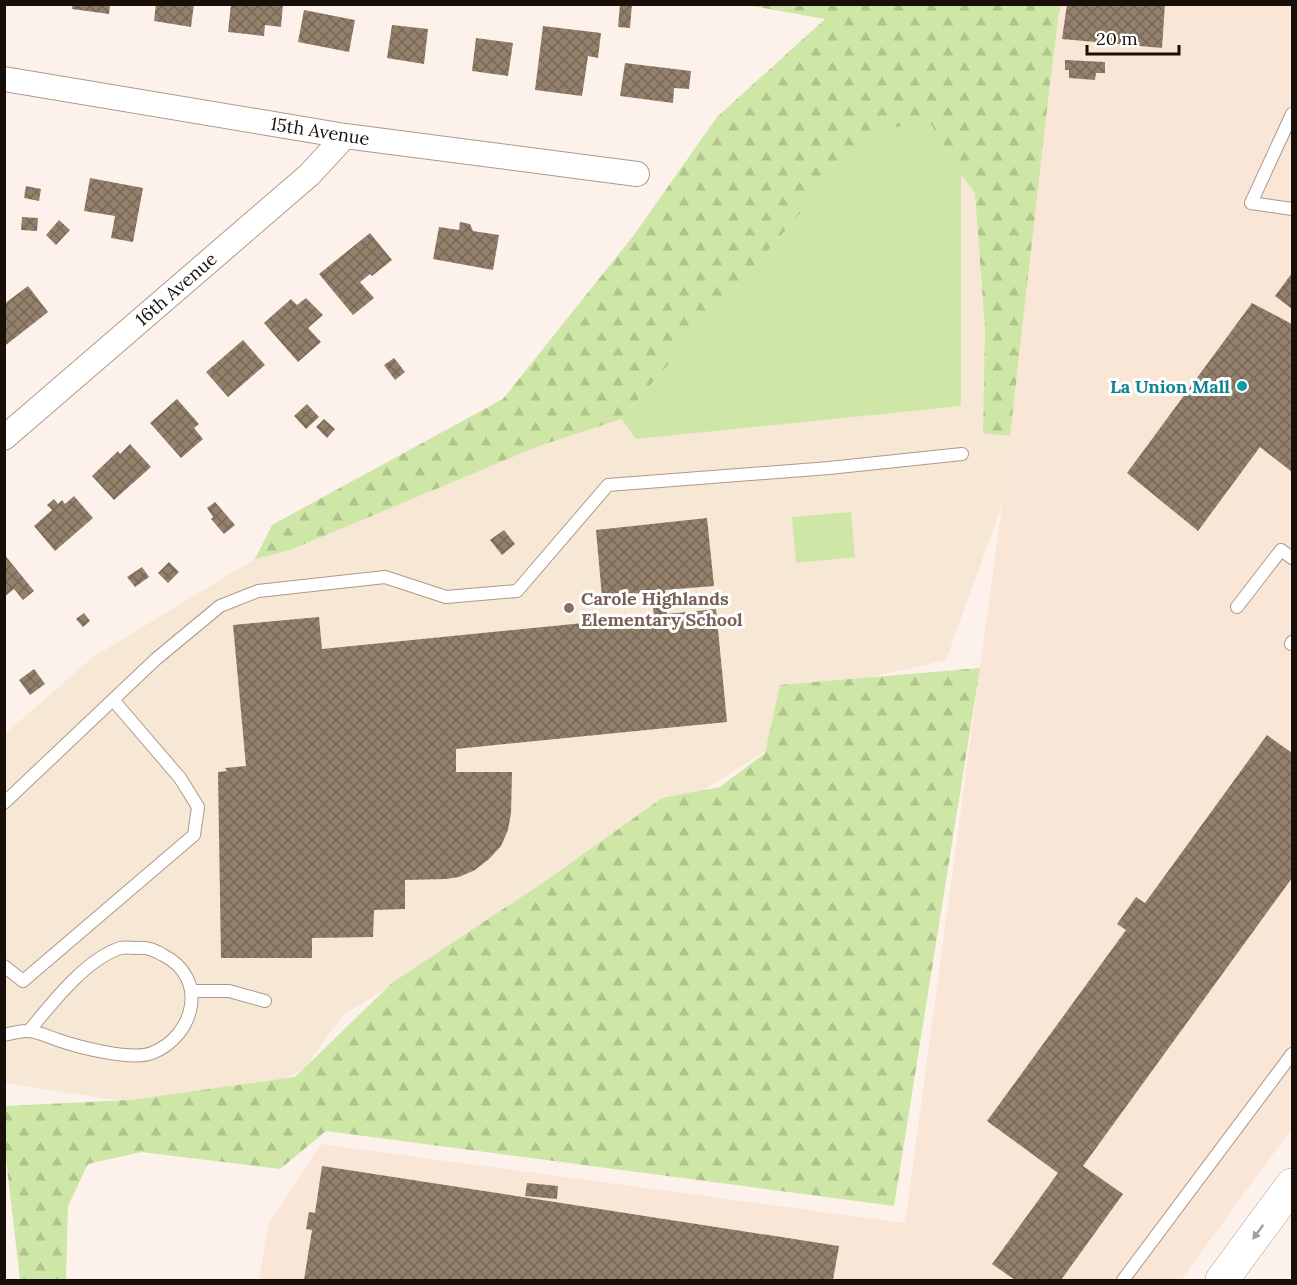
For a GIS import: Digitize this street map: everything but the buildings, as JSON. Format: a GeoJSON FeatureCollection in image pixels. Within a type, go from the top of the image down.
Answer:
{"type":"FeatureCollection","features":[{"type":"Feature","properties":{"kind":"main road"},"geometry":{"type":"LineString","coordinates":[[1222,1281],[1293,1185]]}},
{"type":"Feature","properties":{"kind":"street","name":"15th Avenue"},"geometry":{"type":"LineString","coordinates":[[4,79],[345,136],[637,174]]}},
{"type":"Feature","properties":{"kind":"street","name":"16th Avenue"},"geometry":{"type":"LineString","coordinates":[[4,438],[309,175],[345,136]]}},
{"type":"Feature","properties":{"kind":"lane"},"geometry":{"type":"LineString","coordinates":[[1293,114],[1251,203],[1293,209]]}},
{"type":"Feature","properties":{"kind":"lane"},"geometry":{"type":"LineString","coordinates":[[4,803],[156,659],[220,606],[258,591],[385,577],[446,597],[518,591],[608,485],[829,468],[962,454]]}},
{"type":"Feature","properties":{"kind":"lane"},"geometry":{"type":"LineString","coordinates":[[1237,607],[1281,550],[1293,558]]}},
{"type":"Feature","properties":{"kind":"lane"},"geometry":{"type":"LineString","coordinates":[[4,966],[23,981],[194,835],[198,807],[180,778],[114,701]]}},
{"type":"Feature","properties":{"kind":"lane"},"geometry":{"type":"LineString","coordinates":[[4,1035],[29,1030],[80,1048],[137,1056],[150,1054],[172,1042],[183,1030],[189,1014],[192,991],[182,968],[171,959],[149,947],[121,948],[90,965],[29,1030]]}},
{"type":"Feature","properties":{"kind":"lane"},"geometry":{"type":"LineString","coordinates":[[192,991],[229,991],[265,1001]]}},
{"type":"Feature","properties":{"kind":"lane"},"geometry":{"type":"LineString","coordinates":[[1123,1281],[1293,1054]]}},
{"type":"Feature","properties":{"kind":"shaded area"},"geometry":{"type":"Polygon","coordinates":[[[1060,5],[1292,5],[1292,1128],[1181,1280],[259,1280],[268,1225],[321,1144],[905,1223],[1002,505],[1060,5]]]}},
{"type":"Feature","properties":{"kind":"shaded area","name":"Carole Highlands Elementary School"},"geometry":{"type":"Polygon","coordinates":[[[1046,115],[1002,505],[946,660],[802,693],[777,744],[342,1016],[305,1068],[268,1090],[201,1113],[5,1083],[4,735],[93,657],[255,559],[272,525],[503,399],[634,235],[717,117],[1046,115]]]}},
{"type":"Feature","properties":{"kind":"green space"},"geometry":{"type":"Polygon","coordinates":[[[747,5],[1060,5],[1010,436],[983,433],[985,328],[975,193],[927,118],[868,136],[621,419],[539,446],[290,550],[255,559],[272,525],[503,399],[634,235],[717,117],[825,19],[747,5]]]}},
{"type":"Feature","properties":{"kind":"green space"},"geometry":{"type":"Polygon","coordinates":[[[927,118],[961,174],[961,406],[636,439],[621,419],[868,136],[927,118]]]}},
{"type":"Feature","properties":{"kind":"green space"},"geometry":{"type":"Polygon","coordinates":[[[851,512],[855,557],[796,563],[792,517],[851,512]]]}},
{"type":"Feature","properties":{"kind":"green space"},"geometry":{"type":"Polygon","coordinates":[[[980,668],[894,1206],[326,1131],[280,1169],[141,1152],[88,1164],[68,1206],[66,1280],[20,1280],[5,1150],[5,1106],[130,1100],[295,1077],[392,983],[547,880],[662,798],[720,787],[765,753],[780,685],[980,668]]]}},
{"type":"Feature","properties":{"kind":"place","name":"La Union Mall"},"geometry":{"type":"Point","coordinates":[1242,386]}},
{"type":"Feature","properties":{"kind":"place","name":"Carole Highlands Elementary School"},"geometry":{"type":"Point","coordinates":[569,608]}}]}
